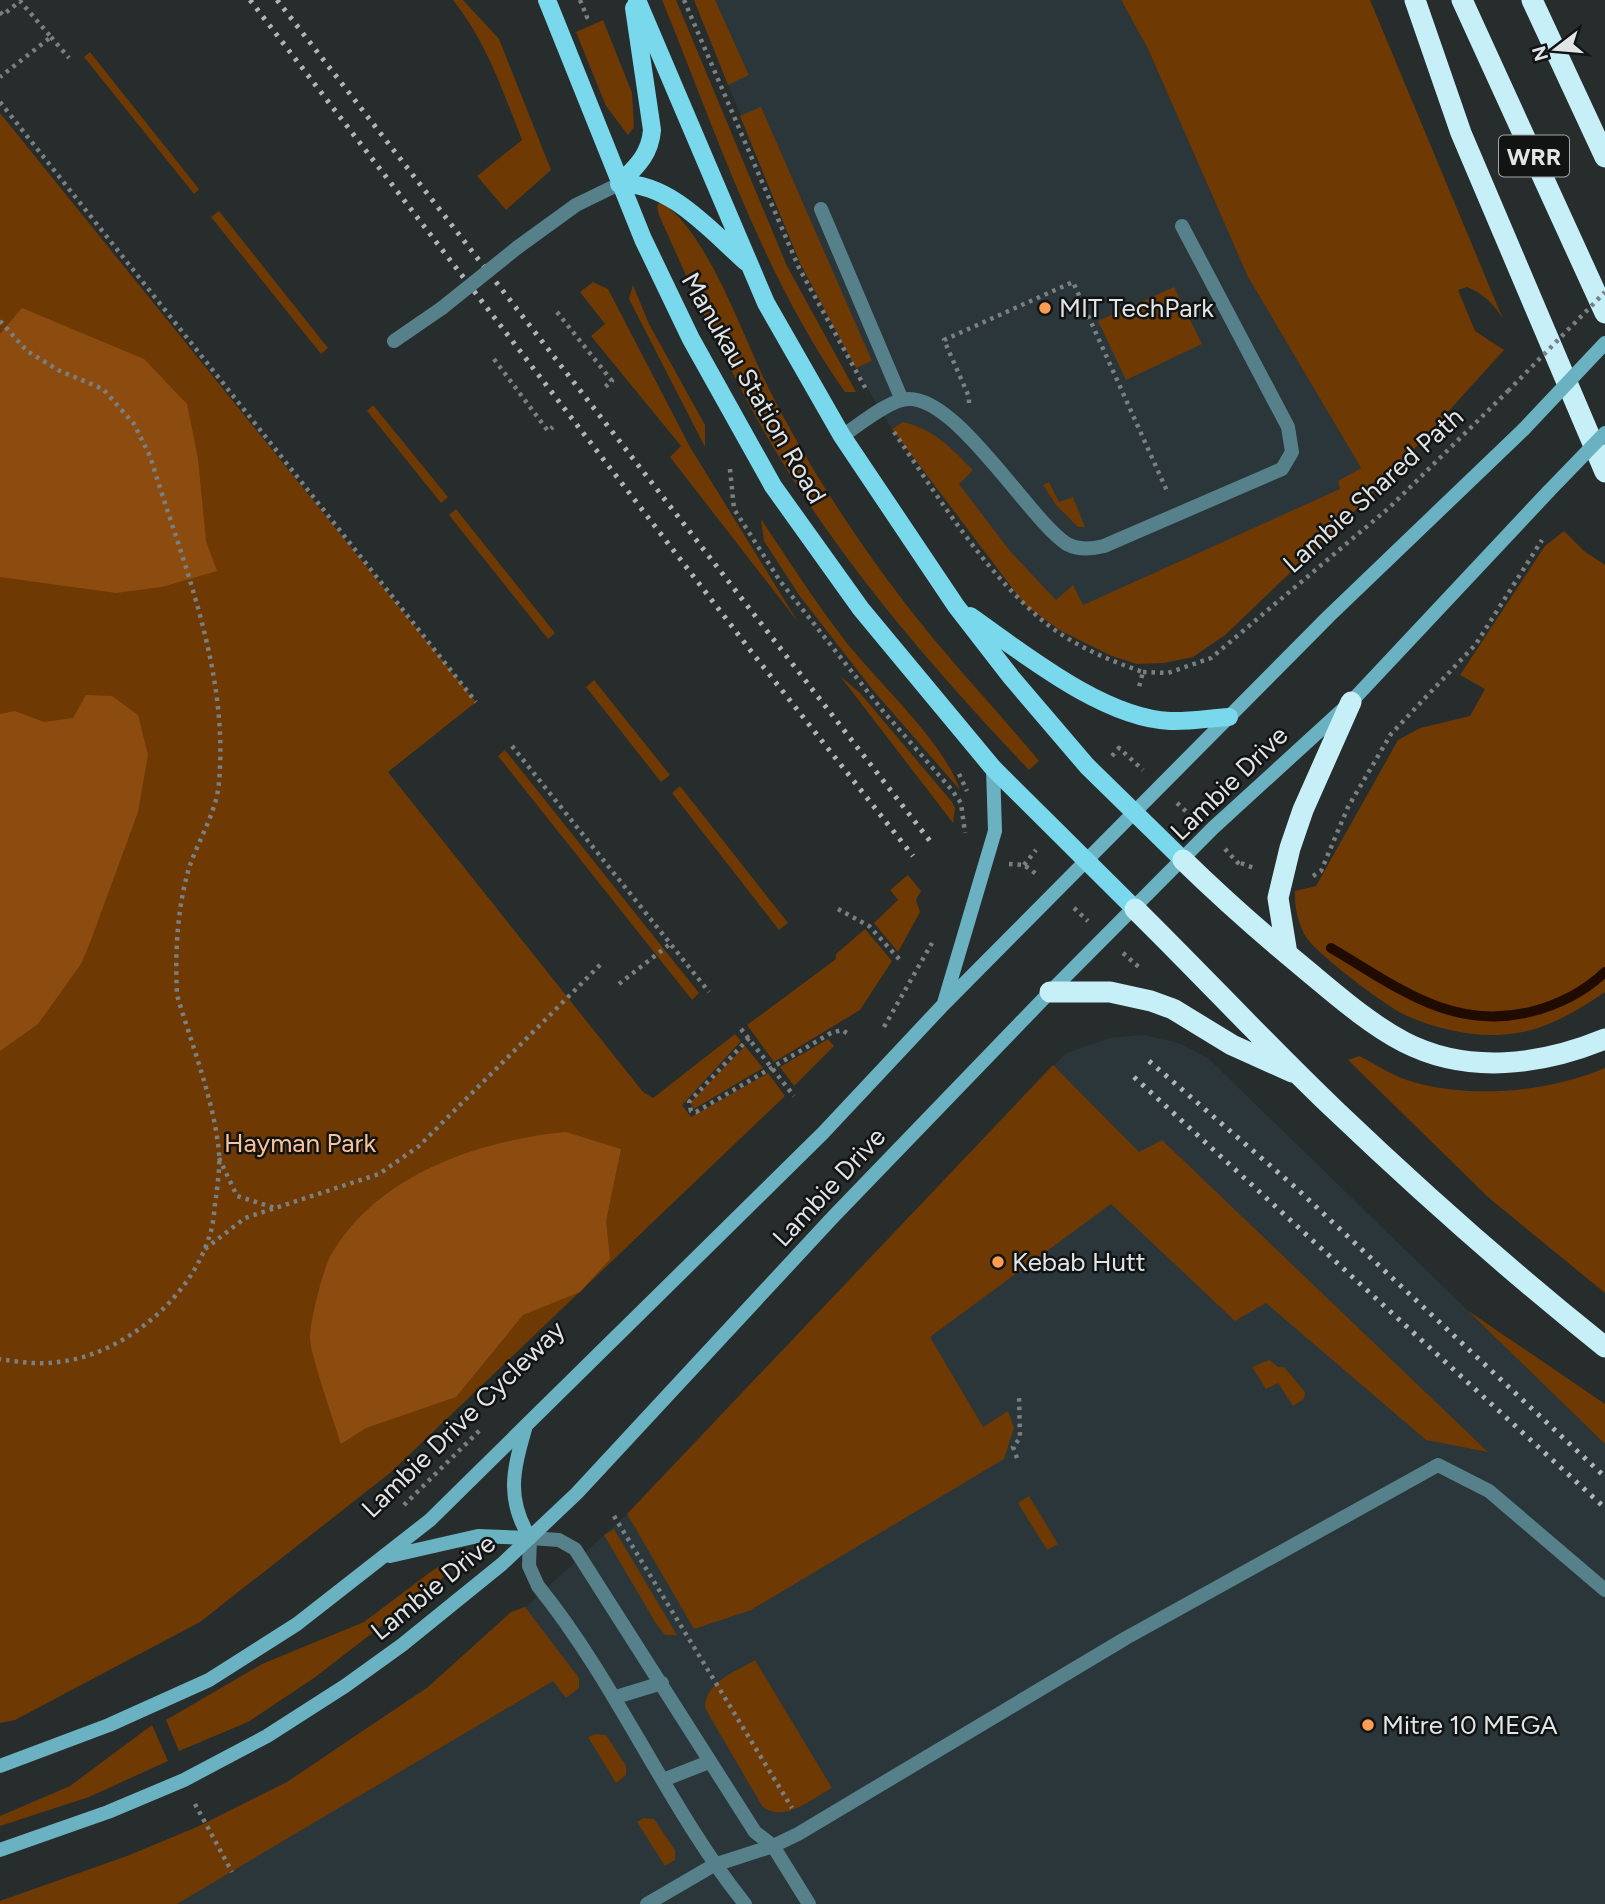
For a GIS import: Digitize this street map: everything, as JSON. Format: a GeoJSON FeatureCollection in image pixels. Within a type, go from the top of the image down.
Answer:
{"type":"FeatureCollection","features":[{"type":"Feature","properties":{"kind":"highway"},"geometry":{"type":"LineString","coordinates":[[1416,0],[1461,133],[1605,472]]}},
{"type":"Feature","properties":{"kind":"highway","name":"WRR"},"geometry":{"type":"LineString","coordinates":[[1462,0],[1605,313]]}},
{"type":"Feature","properties":{"kind":"highway","name":"WRR"},"geometry":{"type":"LineString","coordinates":[[1532,0],[1605,157]]}},
{"type":"Feature","properties":{"kind":"highway"},"geometry":{"type":"LineString","coordinates":[[1287,954],[1278,898],[1290,848],[1303,810],[1351,702]]}},
{"type":"Feature","properties":{"kind":"highway"},"geometry":{"type":"LineString","coordinates":[[1183,860],[1287,954],[1374,1024],[1434,1055],[1502,1064],[1531,1061],[1605,1039]]}},
{"type":"Feature","properties":{"kind":"highway"},"geometry":{"type":"LineString","coordinates":[[1135,909],[1418,1188],[1528,1286],[1605,1347]]}},
{"type":"Feature","properties":{"kind":"highway"},"geometry":{"type":"LineString","coordinates":[[1050,992],[1110,992],[1151,1001],[1172,1009],[1232,1045],[1304,1077]]}},
{"type":"Feature","properties":{"kind":"main road","name":"Manukau Station Road"},"geometry":{"type":"LineString","coordinates":[[547,0],[619,184],[691,339],[773,486],[861,609],[993,768],[1085,863],[1135,909]]}},
{"type":"Feature","properties":{"kind":"main road","name":"Manukau Station Road"},"geometry":{"type":"LineString","coordinates":[[635,0],[748,264],[797,362],[842,436],[956,606],[1055,729],[1183,860]]}},
{"type":"Feature","properties":{"kind":"main road"},"geometry":{"type":"LineString","coordinates":[[619,184],[643,160],[651,143],[652,130],[635,0]]}},
{"type":"Feature","properties":{"kind":"main road"},"geometry":{"type":"LineString","coordinates":[[619,184],[646,185],[663,193],[748,264]]}},
{"type":"Feature","properties":{"kind":"main road","name":"Lambie Drive"},"geometry":{"type":"LineString","coordinates":[[0,1766],[109,1726],[209,1680],[298,1624],[430,1520],[823,1133],[943,1005],[1134,812],[1524,429],[1605,343]]}},
{"type":"Feature","properties":{"kind":"main road","name":"Lambie Drive"},"geometry":{"type":"LineString","coordinates":[[0,1850],[108,1812],[184,1780],[267,1735],[402,1646],[502,1564],[577,1493],[833,1217],[1050,992],[1209,832],[1351,702],[1605,433]]}},
{"type":"Feature","properties":{"kind":"main road"},"geometry":{"type":"LineString","coordinates":[[956,606],[1049,672],[1131,712],[1168,721],[1229,717]]}},
{"type":"Feature","properties":{"kind":"main road"},"geometry":{"type":"LineString","coordinates":[[943,1005],[995,831],[993,768]]}},
{"type":"Feature","properties":{"kind":"main road"},"geometry":{"type":"LineString","coordinates":[[526,1428],[513,1484],[518,1518],[530,1538]]}},
{"type":"Feature","properties":{"kind":"main road"},"geometry":{"type":"LineString","coordinates":[[384,1558],[478,1536],[530,1538]]}},
{"type":"Feature","properties":{"kind":"lane"},"geometry":{"type":"LineString","coordinates":[[394,341],[442,308],[576,205],[619,184]]}},
{"type":"Feature","properties":{"kind":"lane"},"geometry":{"type":"LineString","coordinates":[[821,209],[902,400]]}},
{"type":"Feature","properties":{"kind":"lane"},"geometry":{"type":"LineString","coordinates":[[842,436],[902,400],[934,404],[1069,545],[1094,549],[1282,469],[1292,452],[1288,427],[1182,226]]}},
{"type":"Feature","properties":{"kind":"lane"},"geometry":{"type":"LineString","coordinates":[[647,1904],[714,1865],[773,1846],[805,1830],[1126,1638],[1438,1465],[1489,1490],[1605,1590]]}},
{"type":"Feature","properties":{"kind":"lane"},"geometry":{"type":"LineString","coordinates":[[745,1904],[714,1865],[616,1696],[538,1586],[529,1566],[530,1538],[559,1539],[575,1549],[754,1832],[773,1846],[809,1904]]}},
{"type":"Feature","properties":{"kind":"lane"},"geometry":{"type":"LineString","coordinates":[[616,1696],[662,1683]]}},
{"type":"Feature","properties":{"kind":"lane"},"geometry":{"type":"LineString","coordinates":[[663,1780],[709,1762]]}},
{"type":"Feature","properties":{"kind":"path"},"geometry":{"type":"LineString","coordinates":[[684,0],[745,149],[799,268],[827,323],[881,412],[954,517],[1013,592],[1045,622],[1082,646],[1143,672],[1139,687]]}},
{"type":"Feature","properties":{"kind":"path"},"geometry":{"type":"LineString","coordinates":[[0,12],[3,15],[20,1],[69,58]]}},
{"type":"Feature","properties":{"kind":"path"},"geometry":{"type":"LineString","coordinates":[[0,77],[51,37]]}},
{"type":"Feature","properties":{"kind":"path"},"geometry":{"type":"LineString","coordinates":[[0,102],[476,702]]}},
{"type":"Feature","properties":{"kind":"path"},"geometry":{"type":"LineString","coordinates":[[970,439],[969,397],[944,340],[1073,282],[1177,514]]}},
{"type":"Feature","properties":{"kind":"path","name":"Lambie Shared Path"},"geometry":{"type":"LineString","coordinates":[[1143,672],[1168,673],[1211,658],[1390,507],[1605,292]]}},
{"type":"Feature","properties":{"kind":"path"},"geometry":{"type":"LineString","coordinates":[[557,312],[612,381],[605,387]]}},
{"type":"Feature","properties":{"kind":"path"},"geometry":{"type":"LineString","coordinates":[[0,321],[27,351],[58,370],[103,389],[134,424],[150,456],[213,666],[220,724],[219,786],[181,900],[176,971],[177,995],[215,1132],[218,1183],[211,1234],[189,1280],[170,1301],[119,1342],[86,1356],[59,1363],[25,1363],[0,1359]]}},
{"type":"Feature","properties":{"kind":"path"},"geometry":{"type":"LineString","coordinates":[[494,359],[548,431],[553,427]]}},
{"type":"Feature","properties":{"kind":"path"},"geometry":{"type":"LineString","coordinates":[[730,471],[734,509],[780,581],[841,660],[951,789],[964,813],[965,839]]}},
{"type":"Feature","properties":{"kind":"path"},"geometry":{"type":"LineString","coordinates":[[1306,880],[1321,871],[1348,807],[1391,734],[1476,644],[1542,539]]}},
{"type":"Feature","properties":{"kind":"path"},"geometry":{"type":"LineString","coordinates":[[512,746],[709,992]]}},
{"type":"Feature","properties":{"kind":"path"},"geometry":{"type":"LineString","coordinates":[[1108,761],[1119,748],[1228,852]]}},
{"type":"Feature","properties":{"kind":"path"},"geometry":{"type":"LineString","coordinates":[[956,767],[970,802]]}},
{"type":"Feature","properties":{"kind":"path"},"geometry":{"type":"LineString","coordinates":[[1024,865],[1032,854]]}},
{"type":"Feature","properties":{"kind":"path"},"geometry":{"type":"LineString","coordinates":[[1241,863],[1262,871]]}},
{"type":"Feature","properties":{"kind":"path"},"geometry":{"type":"LineString","coordinates":[[1005,864],[1024,865],[1130,959]]}},
{"type":"Feature","properties":{"kind":"path"},"geometry":{"type":"LineString","coordinates":[[838,909],[869,926],[901,961]]}},
{"type":"Feature","properties":{"kind":"path"},"geometry":{"type":"LineString","coordinates":[[877,1035],[936,938]]}},
{"type":"Feature","properties":{"kind":"path"},"geometry":{"type":"LineString","coordinates":[[619,984],[670,944]]}},
{"type":"Feature","properties":{"kind":"path"},"geometry":{"type":"LineString","coordinates":[[204,1250],[245,1219],[379,1174],[419,1146],[603,962]]}},
{"type":"Feature","properties":{"kind":"path"},"geometry":{"type":"LineString","coordinates":[[884,1027],[896,1023]]}},
{"type":"Feature","properties":{"kind":"path"},"geometry":{"type":"LineString","coordinates":[[741,1029],[794,1096]]}},
{"type":"Feature","properties":{"kind":"path"},"geometry":{"type":"LineString","coordinates":[[749,1038],[689,1102],[690,1109],[696,1112],[834,1032],[844,1031],[850,1035]]}},
{"type":"Feature","properties":{"kind":"path"},"geometry":{"type":"LineString","coordinates":[[218,1155],[237,1196],[276,1208]]}},
{"type":"Feature","properties":{"kind":"path"},"geometry":{"type":"LineString","coordinates":[[1017,1458],[1013,1447],[1020,1438],[1019,1394]]}},
{"type":"Feature","properties":{"kind":"path","name":"Lambie Drive Cycleway"},"geometry":{"type":"LineString","coordinates":[[396,1512],[487,1424]]}},
{"type":"Feature","properties":{"kind":"path"},"geometry":{"type":"LineString","coordinates":[[614,1516],[805,1830]]}},
{"type":"Feature","properties":{"kind":"path"},"geometry":{"type":"LineString","coordinates":[[194,1803],[232,1872]]}},
{"type":"Feature","properties":{"kind":"shaded area","name":"MIT TechPark"},"geometry":{"type":"Polygon","coordinates":[[[694,0],[1121,0],[1148,49],[1248,277],[1361,468],[1225,635],[1193,657],[1137,664],[1112,656],[1061,631],[1025,605],[892,429],[853,365],[800,263],[694,0]]]}},
{"type":"Feature","properties":{"kind":"shaded area"},"geometry":{"type":"Polygon","coordinates":[[[22,308],[144,359],[187,404],[198,459],[206,541],[217,571],[162,587],[116,593],[0,577],[0,334],[22,308]]]}},
{"type":"Feature","properties":{"kind":"shaded area"},"geometry":{"type":"Polygon","coordinates":[[[86,695],[112,696],[138,715],[148,755],[138,812],[81,964],[38,1024],[0,1051],[0,714],[15,711],[44,722],[73,718],[86,695]]]}},
{"type":"Feature","properties":{"kind":"shaded area"},"geometry":{"type":"Polygon","coordinates":[[[1143,1035],[1179,1043],[1209,1059],[1605,1444],[1605,1904],[0,1904],[0,1901],[127,1856],[197,1827],[287,1782],[428,1687],[511,1612],[526,1607],[627,1514],[1066,1053],[1110,1038],[1143,1035]]]}},
{"type":"Feature","properties":{"kind":"shaded area"},"geometry":{"type":"Polygon","coordinates":[[[566,1132],[621,1149],[606,1221],[610,1259],[580,1292],[523,1315],[456,1397],[366,1428],[341,1444],[318,1372],[310,1336],[325,1270],[332,1253],[352,1225],[376,1202],[404,1182],[434,1166],[500,1143],[566,1132]]]}},
{"type":"Feature","properties":{"kind":"green space"},"geometry":{"type":"Polygon","coordinates":[[[453,0],[463,0],[499,39],[551,170],[506,210],[477,176],[522,140],[484,50],[453,0]]]}},
{"type":"Feature","properties":{"kind":"green space"},"geometry":{"type":"Polygon","coordinates":[[[662,0],[676,0],[787,266],[856,392],[845,392],[789,300],[743,201],[662,0]]]}},
{"type":"Feature","properties":{"kind":"green space"},"geometry":{"type":"Polygon","coordinates":[[[694,0],[715,0],[749,75],[728,85],[694,0]]]}},
{"type":"Feature","properties":{"kind":"green space"},"geometry":{"type":"Polygon","coordinates":[[[1121,0],[1370,0],[1503,319],[1479,293],[1467,287],[1458,290],[1475,331],[1504,350],[1377,490],[1225,635],[1193,657],[1164,663],[1137,664],[1112,656],[1061,631],[1025,605],[892,429],[903,422],[914,425],[933,434],[949,447],[973,470],[959,484],[1010,551],[1056,600],[1073,585],[1083,605],[1340,489],[1338,481],[1361,468],[1248,277],[1148,49],[1121,0]]]}},
{"type":"Feature","properties":{"kind":"green space"},"geometry":{"type":"Polygon","coordinates":[[[603,20],[632,93],[634,127],[628,135],[606,106],[576,32],[603,20]]]}},
{"type":"Feature","properties":{"kind":"green space"},"geometry":{"type":"Polygon","coordinates":[[[90,52],[199,189],[194,194],[84,57],[90,52]]]}},
{"type":"Feature","properties":{"kind":"green space"},"geometry":{"type":"Polygon","coordinates":[[[761,107],[872,361],[856,368],[800,263],[740,116],[761,107]]]}},
{"type":"Feature","properties":{"kind":"green space","name":"Hayman Park"},"geometry":{"type":"Polygon","coordinates":[[[0,113],[476,702],[388,772],[643,1092],[653,1098],[735,1034],[741,1041],[682,1105],[691,1117],[768,1073],[785,1096],[390,1473],[200,1622],[15,1720],[0,1723],[0,113]]]}},
{"type":"Feature","properties":{"kind":"green space"},"geometry":{"type":"Polygon","coordinates":[[[660,202],[677,215],[708,259],[768,387],[833,500],[908,607],[1039,761],[1029,770],[904,631],[847,558],[794,481],[738,384],[705,317],[659,215],[657,206],[660,202]]]}},
{"type":"Feature","properties":{"kind":"green space"},"geometry":{"type":"Polygon","coordinates":[[[219,211],[328,348],[321,354],[211,217],[219,211]]]}},
{"type":"Feature","properties":{"kind":"green space"},"geometry":{"type":"Polygon","coordinates":[[[593,282],[608,289],[690,447],[798,622],[670,457],[681,446],[591,336],[605,324],[580,292],[593,282]]]}},
{"type":"Feature","properties":{"kind":"green space"},"geometry":{"type":"Polygon","coordinates":[[[633,285],[649,324],[705,425],[705,447],[629,299],[633,285]]]}},
{"type":"Feature","properties":{"kind":"green space"},"geometry":{"type":"Polygon","coordinates":[[[1174,287],[1202,344],[1126,380],[1098,321],[1174,287]]]}},
{"type":"Feature","properties":{"kind":"green space"},"geometry":{"type":"Polygon","coordinates":[[[373,405],[448,497],[441,503],[367,411],[373,405]]]}},
{"type":"Feature","properties":{"kind":"green space"},"geometry":{"type":"Polygon","coordinates":[[[1049,482],[1059,502],[1073,497],[1085,527],[1078,527],[1056,505],[1043,485],[1049,482]]]}},
{"type":"Feature","properties":{"kind":"green space"},"geometry":{"type":"Polygon","coordinates":[[[456,509],[555,633],[548,639],[449,515],[456,509]]]}},
{"type":"Feature","properties":{"kind":"green space"},"geometry":{"type":"Polygon","coordinates":[[[761,519],[840,634],[938,750],[960,790],[872,689],[799,595],[764,541],[761,519]]]}},
{"type":"Feature","properties":{"kind":"green space"},"geometry":{"type":"Polygon","coordinates":[[[1564,531],[1584,551],[1605,565],[1605,992],[1554,1022],[1527,1031],[1486,1035],[1449,1030],[1403,1014],[1323,955],[1303,932],[1297,914],[1295,891],[1316,886],[1398,740],[1420,728],[1470,716],[1485,689],[1460,675],[1545,546],[1564,531]]]}},
{"type":"Feature","properties":{"kind":"green space"},"geometry":{"type":"Polygon","coordinates":[[[840,676],[860,693],[952,802],[955,808],[953,823],[840,676]]]}},
{"type":"Feature","properties":{"kind":"green space"},"geometry":{"type":"Polygon","coordinates":[[[594,680],[670,775],[661,782],[586,687],[594,680]]]}},
{"type":"Feature","properties":{"kind":"green space"},"geometry":{"type":"Polygon","coordinates":[[[505,750],[699,993],[692,1000],[498,756],[505,750]]]}},
{"type":"Feature","properties":{"kind":"green space"},"geometry":{"type":"Polygon","coordinates":[[[680,786],[788,923],[779,930],[672,793],[680,786]]]}},
{"type":"Feature","properties":{"kind":"green space"},"geometry":{"type":"Polygon","coordinates":[[[908,875],[921,891],[916,900],[920,912],[898,952],[874,923],[898,900],[890,890],[908,875]]]}},
{"type":"Feature","properties":{"kind":"green space"},"geometry":{"type":"Polygon","coordinates":[[[865,929],[892,961],[860,1010],[774,1062],[747,1025],[836,959],[836,954],[865,929]]]}},
{"type":"Feature","properties":{"kind":"green space"},"geometry":{"type":"Polygon","coordinates":[[[828,1039],[834,1046],[794,1086],[780,1067],[828,1039]]]}},
{"type":"Feature","properties":{"kind":"green space"},"geometry":{"type":"Polygon","coordinates":[[[745,1046],[763,1068],[694,1109],[690,1103],[745,1046]]]}},
{"type":"Feature","properties":{"kind":"green space"},"geometry":{"type":"Polygon","coordinates":[[[1359,1056],[1406,1080],[1460,1090],[1535,1087],[1559,1083],[1605,1068],[1605,1293],[1489,1198],[1348,1060],[1359,1056]]]}},
{"type":"Feature","properties":{"kind":"green space"},"geometry":{"type":"Polygon","coordinates":[[[1053,1065],[1139,1152],[1162,1140],[1488,1452],[1426,1440],[1266,1303],[1235,1321],[1111,1204],[930,1337],[983,1427],[1008,1411],[1014,1428],[1004,1459],[751,1610],[694,1629],[627,1514],[1053,1065]]]}},
{"type":"Feature","properties":{"kind":"green space"},"geometry":{"type":"Polygon","coordinates":[[[1467,1310],[1605,1404],[1605,1444],[1467,1310]]]}},
{"type":"Feature","properties":{"kind":"green space"},"geometry":{"type":"Polygon","coordinates":[[[1269,1360],[1278,1367],[1284,1367],[1305,1392],[1304,1399],[1293,1406],[1278,1383],[1266,1389],[1252,1367],[1269,1360]]]}},
{"type":"Feature","properties":{"kind":"green space"},"geometry":{"type":"Polygon","coordinates":[[[1029,1496],[1058,1544],[1047,1550],[1018,1503],[1029,1496]]]}},
{"type":"Feature","properties":{"kind":"green space"},"geometry":{"type":"Polygon","coordinates":[[[614,1529],[677,1635],[665,1635],[655,1622],[604,1535],[614,1529]]]}},
{"type":"Feature","properties":{"kind":"green space"},"geometry":{"type":"Polygon","coordinates":[[[452,1566],[440,1581],[314,1678],[248,1722],[179,1751],[166,1720],[262,1664],[364,1622],[438,1567],[452,1566]]]}},
{"type":"Feature","properties":{"kind":"green space"},"geometry":{"type":"Polygon","coordinates":[[[525,1607],[579,1678],[579,1688],[566,1698],[553,1681],[177,1904],[0,1904],[0,1901],[127,1856],[197,1827],[287,1782],[428,1687],[511,1612],[525,1607]]]}},
{"type":"Feature","properties":{"kind":"green space"},"geometry":{"type":"Polygon","coordinates":[[[755,1660],[832,1788],[788,1811],[770,1811],[762,1806],[705,1708],[710,1691],[722,1679],[755,1660]]]}},
{"type":"Feature","properties":{"kind":"green space"},"geometry":{"type":"Polygon","coordinates":[[[152,1725],[168,1761],[89,1797],[0,1826],[0,1816],[70,1786],[152,1725]]]}},
{"type":"Feature","properties":{"kind":"green space"},"geometry":{"type":"Polygon","coordinates":[[[606,1735],[626,1766],[626,1775],[616,1783],[588,1737],[606,1735]]]}},
{"type":"Feature","properties":{"kind":"green space"},"geometry":{"type":"Polygon","coordinates":[[[644,1818],[654,1819],[675,1850],[675,1860],[665,1866],[637,1822],[644,1818]]]}},
{"type":"Feature","properties":{"kind":"waterway"},"geometry":{"type":"LineString","coordinates":[[1331,948],[1401,990],[1449,1010],[1474,1015],[1501,1016],[1540,1009],[1579,992],[1605,972]]}},
{"type":"Feature","properties":{"kind":"railway"},"geometry":{"type":"LineString","coordinates":[[250,0],[754,655],[913,856]]}},
{"type":"Feature","properties":{"kind":"railway"},"geometry":{"type":"LineString","coordinates":[[277,0],[930,841]]}},
{"type":"Feature","properties":{"kind":"railway"},"geometry":{"type":"LineString","coordinates":[[1149,1061],[1295,1187],[1605,1477]]}},
{"type":"Feature","properties":{"kind":"railway"},"geometry":{"type":"LineString","coordinates":[[1134,1077],[1605,1508]]}},
{"type":"Feature","properties":{"kind":"place","name":"MIT TechPark"},"geometry":{"type":"Point","coordinates":[1045,308]}},
{"type":"Feature","properties":{"kind":"place","name":"Kebab Hutt"},"geometry":{"type":"Point","coordinates":[998,1262]}},
{"type":"Feature","properties":{"kind":"place","name":"Mitre 10 MEGA"},"geometry":{"type":"Point","coordinates":[1368,1725]}}]}
